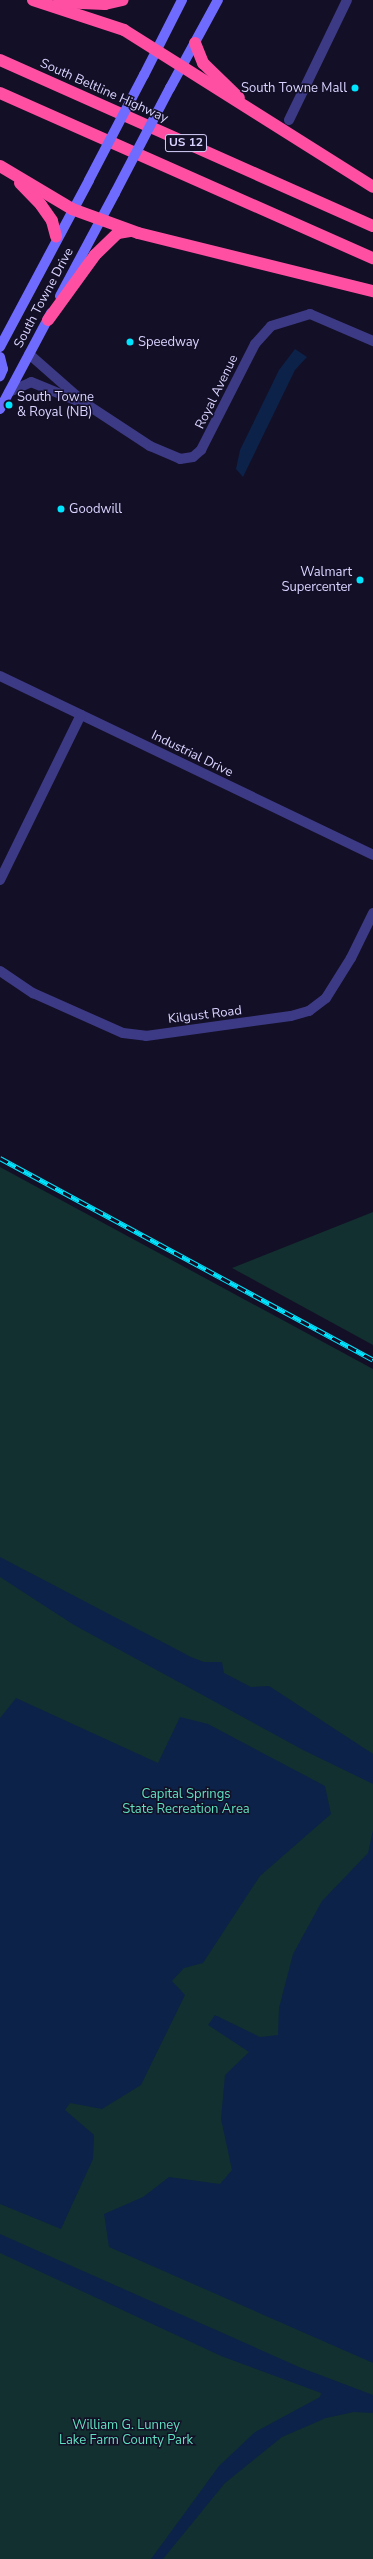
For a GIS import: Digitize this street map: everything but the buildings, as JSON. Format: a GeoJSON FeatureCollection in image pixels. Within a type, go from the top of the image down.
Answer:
{"type":"FeatureCollection","features":[{"type":"Feature","properties":{"kind":"highway"},"geometry":{"type":"LineString","coordinates":[[35,1],[91,4],[123,0]]}},
{"type":"Feature","properties":{"kind":"highway"},"geometry":{"type":"LineString","coordinates":[[35,1],[110,24],[156,50],[181,68],[264,121],[373,187]]}},
{"type":"Feature","properties":{"kind":"highway"},"geometry":{"type":"LineString","coordinates":[[195,43],[203,63],[264,121]]}},
{"type":"Feature","properties":{"kind":"highway","name":"South Beltline Highway"},"geometry":{"type":"LineString","coordinates":[[0,60],[373,226]]}},
{"type":"Feature","properties":{"kind":"highway","name":"US 12"},"geometry":{"type":"LineString","coordinates":[[0,93],[373,258]]}},
{"type":"Feature","properties":{"kind":"highway"},"geometry":{"type":"LineString","coordinates":[[3,168],[72,209],[132,231],[373,291]]}},
{"type":"Feature","properties":{"kind":"highway"},"geometry":{"type":"LineString","coordinates":[[3,168],[41,205],[52,220],[56,236]]}},
{"type":"Feature","properties":{"kind":"highway"},"geometry":{"type":"LineString","coordinates":[[48,320],[109,240],[122,231],[132,231]]}},
{"type":"Feature","properties":{"kind":"street","name":"South Towne Drive"},"geometry":{"type":"LineString","coordinates":[[0,347],[56,236],[88,180],[182,0]]}},
{"type":"Feature","properties":{"kind":"street","name":"South Towne Drive"},"geometry":{"type":"LineString","coordinates":[[0,409],[218,0]]}},
{"type":"Feature","properties":{"kind":"street"},"geometry":{"type":"LineString","coordinates":[[288,120],[347,0]]}},
{"type":"Feature","properties":{"kind":"street","name":"Royal Avenue"},"geometry":{"type":"LineString","coordinates":[[29,354],[86,404],[150,446],[172,457],[188,459],[196,455],[208,440],[255,344],[271,326],[310,314],[373,341]]}},
{"type":"Feature","properties":{"kind":"street"},"geometry":{"type":"LineString","coordinates":[[0,358],[3,369],[0,376]]}},
{"type":"Feature","properties":{"kind":"street","name":"Royal Avenue"},"geometry":{"type":"LineString","coordinates":[[9,392],[31,382],[86,404]]}},
{"type":"Feature","properties":{"kind":"street","name":"Industrial Drive"},"geometry":{"type":"LineString","coordinates":[[0,676],[373,856]]}},
{"type":"Feature","properties":{"kind":"street"},"geometry":{"type":"LineString","coordinates":[[0,880],[81,715]]}},
{"type":"Feature","properties":{"kind":"street","name":"Kilgust Road"},"geometry":{"type":"LineString","coordinates":[[0,971],[33,993],[123,1033],[146,1036],[291,1016],[309,1011],[326,998],[351,958],[373,913]]}},
{"type":"Feature","properties":{"kind":"green space","name":"Capital Springs State Recreation Area"},"geometry":{"type":"Polygon","coordinates":[[[0,1167],[373,1369],[373,2559],[0,2559],[0,1167]]]}},
{"type":"Feature","properties":{"kind":"green space"},"geometry":{"type":"Polygon","coordinates":[[[373,1212],[373,1345],[232,1268],[373,1212]]]}},
{"type":"Feature","properties":{"kind":"water"},"geometry":{"type":"Polygon","coordinates":[[[295,349],[307,357],[295,370],[243,477],[236,469],[240,450],[279,370],[295,349]]]}},
{"type":"Feature","properties":{"kind":"water"},"geometry":{"type":"Polygon","coordinates":[[[0,1557],[191,1657],[204,1662],[222,1662],[224,1673],[251,1687],[269,1686],[373,1754],[373,1784],[303,1750],[74,1625],[0,1577],[0,1557]]]}},
{"type":"Feature","properties":{"kind":"water"},"geometry":{"type":"Polygon","coordinates":[[[16,1698],[158,1763],[180,1717],[208,1724],[325,1786],[331,1814],[260,1876],[203,1963],[184,1968],[172,1981],[185,1995],[141,2085],[102,2109],[70,2103],[65,2110],[94,2135],[93,2159],[61,2229],[0,2204],[0,1718],[16,1698]]]}},
{"type":"Feature","properties":{"kind":"water"},"geometry":{"type":"Polygon","coordinates":[[[373,1830],[373,2363],[109,2247],[104,2214],[143,2197],[169,2177],[220,2184],[232,2170],[221,2119],[225,2075],[249,2052],[208,2025],[215,2015],[260,2037],[278,2035],[279,2008],[293,1954],[322,1901],[368,1853],[373,1830]]]}},
{"type":"Feature","properties":{"kind":"water"},"geometry":{"type":"Polygon","coordinates":[[[0,2234],[299,2367],[373,2395],[373,2413],[354,2412],[326,2418],[282,2437],[225,2483],[163,2559],[151,2559],[219,2466],[255,2432],[320,2397],[321,2393],[221,2356],[0,2253],[0,2234]]]}},
{"type":"Feature","properties":{"kind":"railway"},"geometry":{"type":"LineString","coordinates":[[0,1158],[373,1360]]}},
{"type":"Feature","properties":{"kind":"place","name":"South Towne Mall"},"geometry":{"type":"Point","coordinates":[355,88]}},
{"type":"Feature","properties":{"kind":"place","name":"Speedway"},"geometry":{"type":"Point","coordinates":[130,342]}},
{"type":"Feature","properties":{"kind":"place","name":"South Towne & Royal (NB)"},"geometry":{"type":"Point","coordinates":[9,405]}},
{"type":"Feature","properties":{"kind":"place","name":"Goodwill"},"geometry":{"type":"Point","coordinates":[61,509]}},
{"type":"Feature","properties":{"kind":"place","name":"Walmart Supercenter"},"geometry":{"type":"Point","coordinates":[360,580]}},
{"type":"Feature","properties":{"kind":"park label","name":"William G. Lunney Lake Farm County Park"},"geometry":{"type":"Point","coordinates":[126,2434]}}]}
